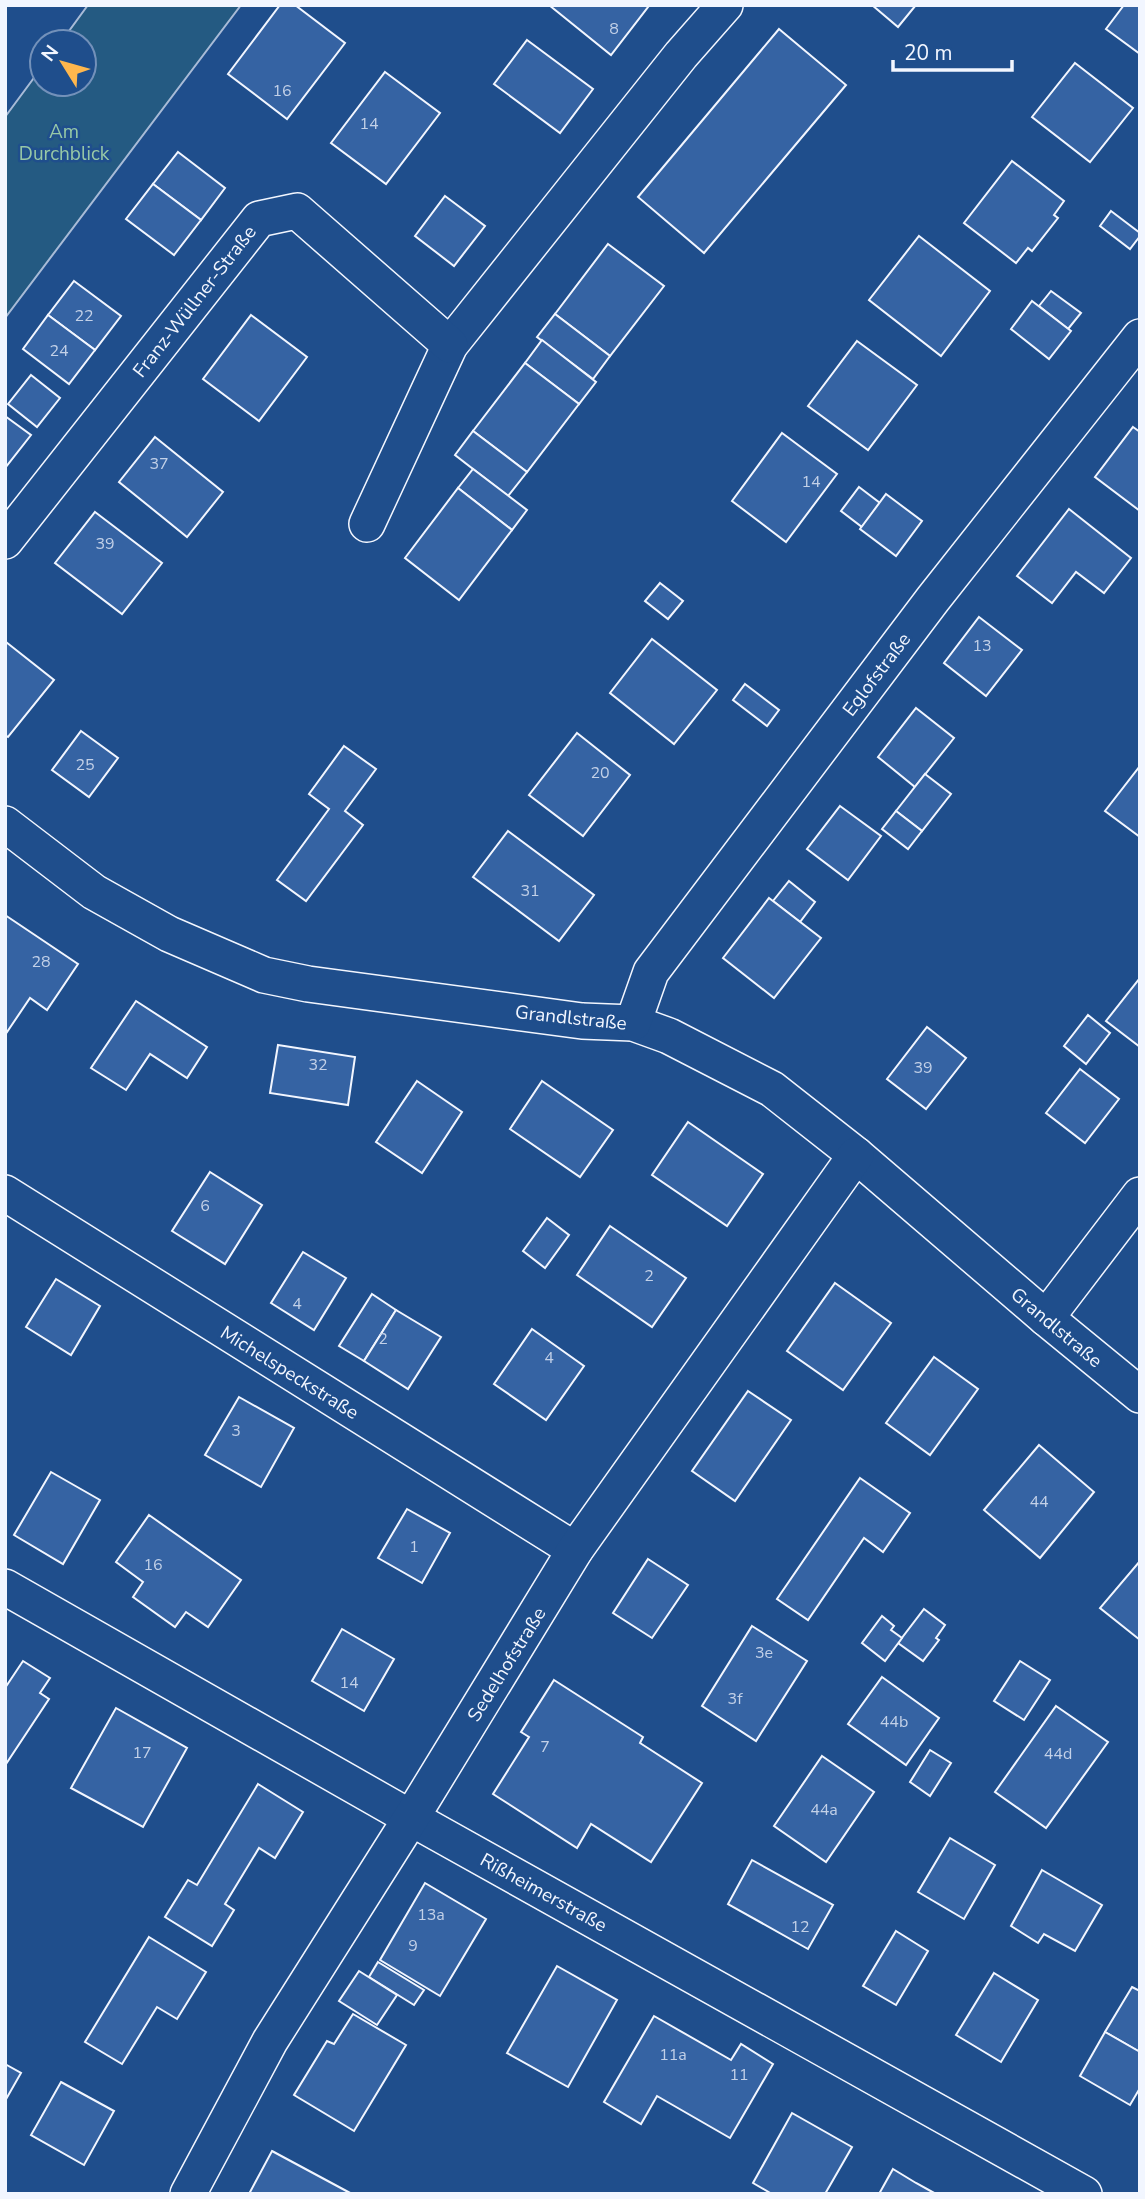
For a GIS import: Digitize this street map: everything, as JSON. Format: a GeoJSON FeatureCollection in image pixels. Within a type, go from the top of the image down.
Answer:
{"type":"FeatureCollection","features":[{"type":"Feature","properties":{"kind":"street"},"geometry":{"type":"LineString","coordinates":[[367,524],[450,345],[681,55],[724,5]]}},
{"type":"Feature","properties":{"kind":"street","name":"Franz-Wüllner-Straße"},"geometry":{"type":"LineString","coordinates":[[5,541],[258,219],[297,211],[450,345]]}},
{"type":"Feature","properties":{"kind":"street","name":"Eglofstraße"},"geometry":{"type":"LineString","coordinates":[[633,1023],[651,972],[933,599],[1140,337]]}},
{"type":"Feature","properties":{"kind":"street","name":"Grandlstraße"},"geometry":{"type":"LineString","coordinates":[[5,824],[94,892],[169,934],[264,975],[308,984],[582,1021],[633,1023],[669,1037],[772,1089],[856,1155],[1140,1395]]}},
{"type":"Feature","properties":{"kind":"street","name":"Sedelhofstraße"},"geometry":{"type":"LineString","coordinates":[[188,2194],[270,2041],[411,1818],[575,1550],[856,1155]]}},
{"type":"Feature","properties":{"kind":"street","name":"Michelspeckstraße"},"geometry":{"type":"LineString","coordinates":[[5,1193],[575,1550]]}},
{"type":"Feature","properties":{"kind":"street"},"geometry":{"type":"LineString","coordinates":[[1046,1318],[1140,1195]]}},
{"type":"Feature","properties":{"kind":"street","name":"Rißheimerstraße"},"geometry":{"type":"LineString","coordinates":[[5,1587],[411,1818],[1084,2194]]}},
{"type":"Feature","properties":{"kind":"green space","name":"Am Durchblick"},"geometry":{"type":"Polygon","coordinates":[[[88,5],[241,5],[5,318],[5,117],[28,86],[28,98],[98,98],[98,28],[71,28],[88,5]]]}},
{"type":"Feature","properties":{"kind":"building"},"geometry":{"type":"Polygon","coordinates":[[[280,5],[295,5],[345,43],[287,119],[228,74],[280,5]]]}},
{"type":"Feature","properties":{"kind":"building"},"geometry":{"type":"Polygon","coordinates":[[[549,5],[646,5],[648,7],[611,55],[549,5]]]}},
{"type":"Feature","properties":{"kind":"building"},"geometry":{"type":"Polygon","coordinates":[[[872,5],[916,5],[898,27],[872,5]]]}},
{"type":"Feature","properties":{"kind":"building"},"geometry":{"type":"Polygon","coordinates":[[[1124,5],[1140,5],[1140,54],[1106,29],[1124,5]]]}},
{"type":"Feature","properties":{"kind":"building"},"geometry":{"type":"Polygon","coordinates":[[[779,29],[846,85],[704,253],[638,197],[779,29]]]}},
{"type":"Feature","properties":{"kind":"building"},"geometry":{"type":"Polygon","coordinates":[[[527,40],[593,89],[560,133],[494,84],[527,40]]]}},
{"type":"Feature","properties":{"kind":"building"},"geometry":{"type":"Polygon","coordinates":[[[1075,63],[1133,108],[1090,162],[1032,117],[1075,63]]]}},
{"type":"Feature","properties":{"kind":"building"},"geometry":{"type":"Polygon","coordinates":[[[385,72],[440,113],[386,184],[331,143],[385,72]]]}},
{"type":"Feature","properties":{"kind":"building"},"geometry":{"type":"Polygon","coordinates":[[[178,152],[225,188],[201,220],[153,184],[178,152]]]}},
{"type":"Feature","properties":{"kind":"building"},"geometry":{"type":"Polygon","coordinates":[[[1012,161],[1064,201],[1054,215],[1058,218],[1032,251],[1028,248],[1016,263],[964,223],[1012,161]]]}},
{"type":"Feature","properties":{"kind":"building"},"geometry":{"type":"Polygon","coordinates":[[[153,184],[201,220],[174,255],[126,219],[153,184]]]}},
{"type":"Feature","properties":{"kind":"building"},"geometry":{"type":"Polygon","coordinates":[[[445,196],[485,226],[454,266],[415,236],[445,196]]]}},
{"type":"Feature","properties":{"kind":"building"},"geometry":{"type":"Polygon","coordinates":[[[1111,211],[1140,233],[1130,249],[1100,226],[1111,211]]]}},
{"type":"Feature","properties":{"kind":"building"},"geometry":{"type":"Polygon","coordinates":[[[919,236],[990,291],[941,356],[869,300],[919,236]]]}},
{"type":"Feature","properties":{"kind":"building"},"geometry":{"type":"Polygon","coordinates":[[[608,244],[664,286],[610,356],[555,314],[608,244]]]}},
{"type":"Feature","properties":{"kind":"building"},"geometry":{"type":"Polygon","coordinates":[[[74,281],[121,316],[95,350],[48,315],[74,281]]]}},
{"type":"Feature","properties":{"kind":"building"},"geometry":{"type":"Polygon","coordinates":[[[1051,291],[1081,313],[1068,329],[1039,306],[1051,291]]]}},
{"type":"Feature","properties":{"kind":"building"},"geometry":{"type":"Polygon","coordinates":[[[1032,301],[1071,331],[1049,359],[1011,329],[1032,301]]]}},
{"type":"Feature","properties":{"kind":"building"},"geometry":{"type":"Polygon","coordinates":[[[555,314],[610,356],[593,379],[537,337],[555,314]]]}},
{"type":"Feature","properties":{"kind":"building"},"geometry":{"type":"Polygon","coordinates":[[[48,315],[95,350],[69,384],[23,349],[48,315]]]}},
{"type":"Feature","properties":{"kind":"building"},"geometry":{"type":"Polygon","coordinates":[[[251,315],[307,357],[259,421],[203,379],[251,315]]]}},
{"type":"Feature","properties":{"kind":"building"},"geometry":{"type":"Polygon","coordinates":[[[542,340],[596,382],[579,404],[525,363],[542,340]]]}},
{"type":"Feature","properties":{"kind":"building"},"geometry":{"type":"Polygon","coordinates":[[[857,341],[917,385],[868,450],[808,406],[857,341]]]}},
{"type":"Feature","properties":{"kind":"building"},"geometry":{"type":"Polygon","coordinates":[[[525,363],[579,404],[527,472],[473,431],[525,363]]]}},
{"type":"Feature","properties":{"kind":"building"},"geometry":{"type":"Polygon","coordinates":[[[31,375],[60,398],[37,427],[8,404],[31,375]]]}},
{"type":"Feature","properties":{"kind":"building"},"geometry":{"type":"Polygon","coordinates":[[[5,416],[31,435],[5,468],[5,416]]]}},
{"type":"Feature","properties":{"kind":"building"},"geometry":{"type":"Polygon","coordinates":[[[1133,427],[1140,432],[1140,511],[1095,477],[1133,427]]]}},
{"type":"Feature","properties":{"kind":"building"},"geometry":{"type":"Polygon","coordinates":[[[473,431],[527,472],[508,496],[455,455],[473,431]]]}},
{"type":"Feature","properties":{"kind":"building"},"geometry":{"type":"Polygon","coordinates":[[[782,433],[837,474],[786,542],[732,501],[782,433]]]}},
{"type":"Feature","properties":{"kind":"building"},"geometry":{"type":"Polygon","coordinates":[[[155,437],[223,492],[187,537],[119,482],[155,437]]]}},
{"type":"Feature","properties":{"kind":"building"},"geometry":{"type":"Polygon","coordinates":[[[473,469],[527,510],[512,530],[458,488],[473,469]]]}},
{"type":"Feature","properties":{"kind":"building"},"geometry":{"type":"Polygon","coordinates":[[[859,487],[880,503],[862,527],[841,511],[859,487]]]}},
{"type":"Feature","properties":{"kind":"building"},"geometry":{"type":"Polygon","coordinates":[[[458,488],[512,530],[459,600],[405,558],[458,488]]]}},
{"type":"Feature","properties":{"kind":"building"},"geometry":{"type":"Polygon","coordinates":[[[886,494],[922,521],[896,556],[860,529],[886,494]]]}},
{"type":"Feature","properties":{"kind":"building"},"geometry":{"type":"Polygon","coordinates":[[[1069,509],[1131,558],[1104,593],[1076,572],[1052,603],[1017,576],[1069,509]]]}},
{"type":"Feature","properties":{"kind":"building"},"geometry":{"type":"Polygon","coordinates":[[[95,512],[162,563],[122,614],[55,563],[95,512]]]}},
{"type":"Feature","properties":{"kind":"building"},"geometry":{"type":"Polygon","coordinates":[[[660,583],[683,601],[668,619],[645,601],[660,583]]]}},
{"type":"Feature","properties":{"kind":"building"},"geometry":{"type":"Polygon","coordinates":[[[979,617],[1022,650],[986,696],[944,663],[979,617]]]}},
{"type":"Feature","properties":{"kind":"building"},"geometry":{"type":"Polygon","coordinates":[[[652,639],[717,690],[674,744],[610,693],[652,639]]]}},
{"type":"Feature","properties":{"kind":"building"},"geometry":{"type":"Polygon","coordinates":[[[6,642],[54,680],[8,737],[5,735],[6,642]]]}},
{"type":"Feature","properties":{"kind":"building"},"geometry":{"type":"Polygon","coordinates":[[[745,684],[779,710],[767,726],[733,700],[745,684]]]}},
{"type":"Feature","properties":{"kind":"building"},"geometry":{"type":"Polygon","coordinates":[[[916,708],[954,738],[915,787],[878,757],[916,708]]]}},
{"type":"Feature","properties":{"kind":"building"},"geometry":{"type":"Polygon","coordinates":[[[81,731],[118,758],[89,797],[52,770],[81,731]]]}},
{"type":"Feature","properties":{"kind":"building"},"geometry":{"type":"Polygon","coordinates":[[[577,733],[630,775],[583,836],[529,795],[577,733]]]}},
{"type":"Feature","properties":{"kind":"building"},"geometry":{"type":"Polygon","coordinates":[[[344,746],[376,769],[345,811],[363,825],[306,901],[277,880],[329,809],[309,794],[344,746]]]}},
{"type":"Feature","properties":{"kind":"building"},"geometry":{"type":"Polygon","coordinates":[[[1140,766],[1140,837],[1105,811],[1140,766]]]}},
{"type":"Feature","properties":{"kind":"building"},"geometry":{"type":"Polygon","coordinates":[[[925,774],[951,794],[922,831],[896,811],[925,774]]]}},
{"type":"Feature","properties":{"kind":"building"},"geometry":{"type":"Polygon","coordinates":[[[840,806],[881,836],[848,880],[807,849],[840,806]]]}},
{"type":"Feature","properties":{"kind":"building"},"geometry":{"type":"Polygon","coordinates":[[[896,811],[922,831],[908,849],[882,829],[896,811]]]}},
{"type":"Feature","properties":{"kind":"building"},"geometry":{"type":"Polygon","coordinates":[[[508,831],[594,895],[559,941],[473,877],[508,831]]]}},
{"type":"Feature","properties":{"kind":"building"},"geometry":{"type":"Polygon","coordinates":[[[789,881],[815,902],[800,922],[773,901],[789,881]]]}},
{"type":"Feature","properties":{"kind":"building"},"geometry":{"type":"Polygon","coordinates":[[[769,898],[821,938],[774,998],[723,958],[769,898]]]}},
{"type":"Feature","properties":{"kind":"building"},"geometry":{"type":"Polygon","coordinates":[[[5,915],[78,964],[47,1010],[30,998],[5,1035],[5,915]]]}},
{"type":"Feature","properties":{"kind":"building"},"geometry":{"type":"Polygon","coordinates":[[[1140,978],[1140,1047],[1106,1021],[1140,978]]]}},
{"type":"Feature","properties":{"kind":"building"},"geometry":{"type":"Polygon","coordinates":[[[136,1001],[207,1047],[187,1078],[150,1054],[126,1090],[91,1068],[136,1001]]]}},
{"type":"Feature","properties":{"kind":"building"},"geometry":{"type":"Polygon","coordinates":[[[1088,1015],[1110,1033],[1086,1064],[1064,1046],[1088,1015]]]}},
{"type":"Feature","properties":{"kind":"building"},"geometry":{"type":"Polygon","coordinates":[[[927,1027],[966,1058],[926,1109],[887,1079],[927,1027]]]}},
{"type":"Feature","properties":{"kind":"building"},"geometry":{"type":"Polygon","coordinates":[[[278,1045],[355,1057],[348,1105],[270,1093],[278,1045]]]}},
{"type":"Feature","properties":{"kind":"building"},"geometry":{"type":"Polygon","coordinates":[[[1080,1069],[1119,1099],[1085,1143],[1046,1113],[1080,1069]]]}},
{"type":"Feature","properties":{"kind":"building"},"geometry":{"type":"Polygon","coordinates":[[[417,1081],[462,1112],[422,1173],[376,1142],[417,1081]]]}},
{"type":"Feature","properties":{"kind":"building"},"geometry":{"type":"Polygon","coordinates":[[[542,1081],[613,1130],[580,1177],[510,1129],[542,1081]]]}},
{"type":"Feature","properties":{"kind":"building"},"geometry":{"type":"Polygon","coordinates":[[[688,1122],[763,1174],[727,1226],[652,1175],[688,1122]]]}},
{"type":"Feature","properties":{"kind":"building"},"geometry":{"type":"Polygon","coordinates":[[[210,1172],[262,1205],[225,1264],[172,1231],[210,1172]]]}},
{"type":"Feature","properties":{"kind":"building"},"geometry":{"type":"Polygon","coordinates":[[[547,1218],[569,1235],[545,1268],[523,1251],[547,1218]]]}},
{"type":"Feature","properties":{"kind":"building"},"geometry":{"type":"Polygon","coordinates":[[[610,1226],[686,1278],[652,1327],[577,1275],[610,1226]]]}},
{"type":"Feature","properties":{"kind":"building"},"geometry":{"type":"Polygon","coordinates":[[[303,1252],[346,1278],[314,1330],[271,1303],[303,1252]]]}},
{"type":"Feature","properties":{"kind":"building"},"geometry":{"type":"Polygon","coordinates":[[[56,1279],[100,1306],[71,1355],[26,1327],[56,1279]]]}},
{"type":"Feature","properties":{"kind":"building"},"geometry":{"type":"Polygon","coordinates":[[[835,1283],[891,1323],[843,1390],[787,1351],[835,1283]]]}},
{"type":"Feature","properties":{"kind":"building"},"geometry":{"type":"Polygon","coordinates":[[[372,1294],[396,1310],[364,1361],[339,1346],[372,1294]]]}},
{"type":"Feature","properties":{"kind":"building"},"geometry":{"type":"Polygon","coordinates":[[[396,1310],[441,1337],[408,1389],[364,1361],[396,1310]]]}},
{"type":"Feature","properties":{"kind":"building"},"geometry":{"type":"Polygon","coordinates":[[[532,1329],[584,1366],[546,1420],[494,1384],[532,1329]]]}},
{"type":"Feature","properties":{"kind":"building"},"geometry":{"type":"Polygon","coordinates":[[[934,1357],[978,1389],[930,1455],[886,1423],[934,1357]]]}},
{"type":"Feature","properties":{"kind":"building"},"geometry":{"type":"Polygon","coordinates":[[[748,1391],[791,1420],[735,1501],[692,1471],[748,1391]]]}},
{"type":"Feature","properties":{"kind":"building"},"geometry":{"type":"Polygon","coordinates":[[[239,1397],[294,1428],[261,1487],[205,1455],[239,1397]]]}},
{"type":"Feature","properties":{"kind":"building"},"geometry":{"type":"Polygon","coordinates":[[[1039,1445],[1094,1492],[1040,1558],[984,1510],[1039,1445]]]}},
{"type":"Feature","properties":{"kind":"building"},"geometry":{"type":"Polygon","coordinates":[[[51,1472],[100,1500],[63,1564],[14,1535],[51,1472]]]}},
{"type":"Feature","properties":{"kind":"building"},"geometry":{"type":"Polygon","coordinates":[[[860,1478],[910,1513],[883,1552],[864,1538],[808,1620],[777,1599],[860,1478]]]}},
{"type":"Feature","properties":{"kind":"building"},"geometry":{"type":"Polygon","coordinates":[[[407,1509],[450,1533],[422,1583],[378,1558],[407,1509]]]}},
{"type":"Feature","properties":{"kind":"building"},"geometry":{"type":"Polygon","coordinates":[[[149,1515],[241,1580],[208,1627],[186,1612],[175,1627],[133,1597],[143,1582],[116,1562],[149,1515]]]}},
{"type":"Feature","properties":{"kind":"building"},"geometry":{"type":"Polygon","coordinates":[[[648,1559],[688,1585],[652,1638],[613,1613],[648,1559]]]}},
{"type":"Feature","properties":{"kind":"building"},"geometry":{"type":"Polygon","coordinates":[[[1140,1561],[1140,1640],[1100,1608],[1140,1561]]]}},
{"type":"Feature","properties":{"kind":"building"},"geometry":{"type":"Polygon","coordinates":[[[924,1609],[945,1625],[936,1638],[939,1640],[923,1661],[898,1643],[924,1609]]]}},
{"type":"Feature","properties":{"kind":"building"},"geometry":{"type":"Polygon","coordinates":[[[882,1616],[894,1626],[891,1630],[902,1638],[885,1661],[862,1643],[882,1616]]]}},
{"type":"Feature","properties":{"kind":"building"},"geometry":{"type":"Polygon","coordinates":[[[752,1626],[807,1661],[756,1741],[702,1706],[752,1626]]]}},
{"type":"Feature","properties":{"kind":"building"},"geometry":{"type":"Polygon","coordinates":[[[342,1629],[394,1659],[364,1711],[312,1681],[342,1629]]]}},
{"type":"Feature","properties":{"kind":"building"},"geometry":{"type":"Polygon","coordinates":[[[23,1661],[50,1678],[40,1693],[49,1699],[6,1764],[5,1688],[23,1661]]]}},
{"type":"Feature","properties":{"kind":"building"},"geometry":{"type":"Polygon","coordinates":[[[1020,1661],[1050,1680],[1024,1720],[994,1701],[1020,1661]]]}},
{"type":"Feature","properties":{"kind":"building"},"geometry":{"type":"Polygon","coordinates":[[[882,1677],[939,1718],[906,1765],[848,1724],[882,1677]]]}},
{"type":"Feature","properties":{"kind":"building"},"geometry":{"type":"Polygon","coordinates":[[[554,1680],[643,1737],[640,1743],[702,1783],[651,1862],[591,1824],[577,1848],[493,1794],[529,1737],[521,1732],[554,1680]]]}},
{"type":"Feature","properties":{"kind":"building"},"geometry":{"type":"Polygon","coordinates":[[[1056,1706],[1108,1742],[1046,1828],[995,1792],[1056,1706]]]}},
{"type":"Feature","properties":{"kind":"building"},"geometry":{"type":"Polygon","coordinates":[[[116,1708],[187,1748],[143,1827],[71,1788],[116,1708]]]}},
{"type":"Feature","properties":{"kind":"building"},"geometry":{"type":"Polygon","coordinates":[[[930,1750],[951,1763],[930,1796],[910,1782],[930,1750]]]}},
{"type":"Feature","properties":{"kind":"building"},"geometry":{"type":"Polygon","coordinates":[[[822,1756],[874,1792],[826,1862],[774,1826],[822,1756]]]}},
{"type":"Feature","properties":{"kind":"building"},"geometry":{"type":"Polygon","coordinates":[[[258,1784],[303,1812],[275,1858],[259,1848],[225,1904],[234,1910],[212,1946],[165,1917],[188,1880],[197,1885],[258,1784]]]}},
{"type":"Feature","properties":{"kind":"building"},"geometry":{"type":"Polygon","coordinates":[[[950,1838],[995,1865],[964,1919],[918,1892],[950,1838]]]}},
{"type":"Feature","properties":{"kind":"building"},"geometry":{"type":"Polygon","coordinates":[[[752,1860],[833,1905],[808,1949],[728,1904],[752,1860]]]}},
{"type":"Feature","properties":{"kind":"building"},"geometry":{"type":"Polygon","coordinates":[[[1042,1870],[1102,1905],[1075,1951],[1044,1934],[1038,1943],[1011,1926],[1042,1870]]]}},
{"type":"Feature","properties":{"kind":"building"},"geometry":{"type":"Polygon","coordinates":[[[425,1883],[486,1919],[440,1996],[380,1960],[425,1883]]]}},
{"type":"Feature","properties":{"kind":"building"},"geometry":{"type":"Polygon","coordinates":[[[896,1931],[928,1951],[896,2005],[863,1986],[896,1931]]]}},
{"type":"Feature","properties":{"kind":"building"},"geometry":{"type":"Polygon","coordinates":[[[149,1937],[206,1972],[177,2019],[157,2007],[122,2064],[85,2042],[149,1937]]]}},
{"type":"Feature","properties":{"kind":"building"},"geometry":{"type":"Polygon","coordinates":[[[378,1962],[424,1990],[414,2005],[369,1977],[378,1962]]]}},
{"type":"Feature","properties":{"kind":"building"},"geometry":{"type":"Polygon","coordinates":[[[557,1966],[617,2000],[568,2087],[507,2053],[557,1966]]]}},
{"type":"Feature","properties":{"kind":"building"},"geometry":{"type":"Polygon","coordinates":[[[359,1971],[397,1995],[377,2025],[339,2001],[359,1971]]]}},
{"type":"Feature","properties":{"kind":"building"},"geometry":{"type":"Polygon","coordinates":[[[994,1973],[1038,2000],[1001,2062],[956,2035],[994,1973]]]}},
{"type":"Feature","properties":{"kind":"building"},"geometry":{"type":"Polygon","coordinates":[[[1132,1987],[1140,1991],[1140,2052],[1105,2032],[1132,1987]]]}},
{"type":"Feature","properties":{"kind":"building"},"geometry":{"type":"Polygon","coordinates":[[[353,2014],[406,2045],[354,2131],[294,2095],[327,2041],[334,2044],[353,2014]]]}},
{"type":"Feature","properties":{"kind":"building"},"geometry":{"type":"Polygon","coordinates":[[[654,2016],[731,2060],[741,2044],[773,2064],[730,2138],[657,2096],[641,2124],[604,2102],[654,2016]]]}},
{"type":"Feature","properties":{"kind":"building"},"geometry":{"type":"Polygon","coordinates":[[[1105,2032],[1140,2052],[1140,2088],[1130,2105],[1080,2076],[1105,2032]]]}},
{"type":"Feature","properties":{"kind":"building"},"geometry":{"type":"Polygon","coordinates":[[[5,2064],[21,2073],[5,2101],[5,2064]]]}},
{"type":"Feature","properties":{"kind":"building"},"geometry":{"type":"Polygon","coordinates":[[[61,2082],[114,2111],[84,2165],[31,2135],[61,2082]]]}},
{"type":"Feature","properties":{"kind":"building"},"geometry":{"type":"Polygon","coordinates":[[[792,2113],[852,2147],[825,2194],[772,2194],[753,2183],[792,2113]]]}},
{"type":"Feature","properties":{"kind":"building"},"geometry":{"type":"Polygon","coordinates":[[[272,2151],[352,2194],[249,2194],[272,2151]]]}},
{"type":"Feature","properties":{"kind":"building"},"geometry":{"type":"Polygon","coordinates":[[[893,2169],[916,2183],[936,2194],[879,2194],[893,2169]]]}}]}
